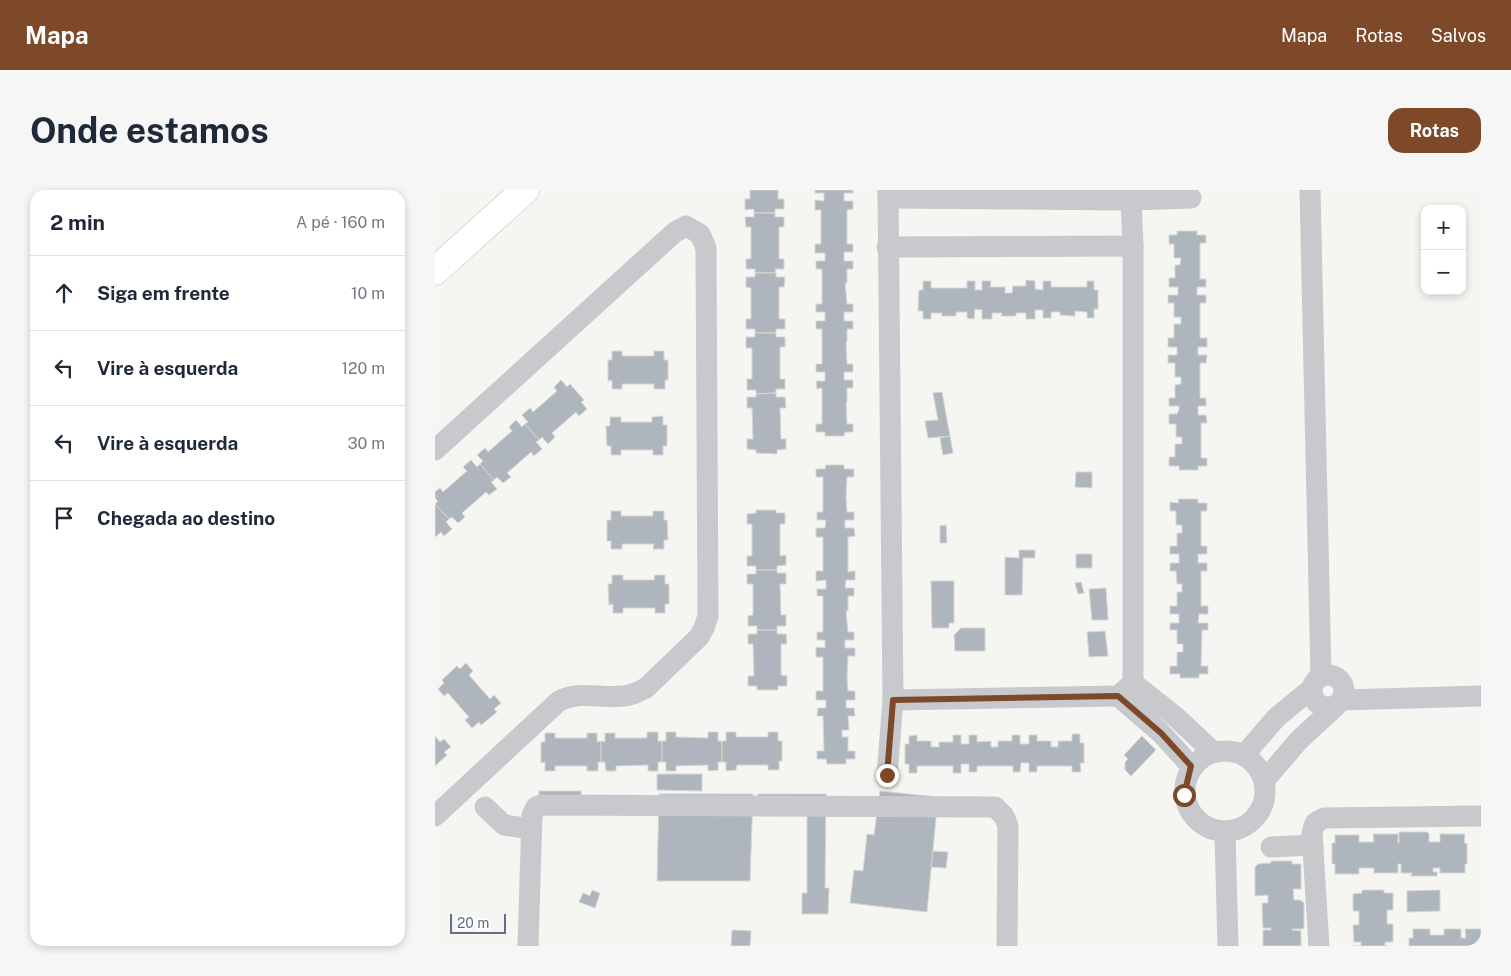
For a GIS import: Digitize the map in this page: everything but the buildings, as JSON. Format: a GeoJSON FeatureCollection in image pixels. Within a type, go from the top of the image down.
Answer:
{"type":"FeatureCollection","features":[{"type":"Feature","properties":{"kind":"street"},"geometry":{"type":"LineString","coordinates":[[435,271],[525,190]]}},
{"type":"Feature","properties":{"kind":"street"},"geometry":{"type":"LineString","coordinates":[[1310,190],[1316,682],[1312,698],[1318,705],[1327,708],[1339,703],[1481,696]]}},
{"type":"Feature","properties":{"kind":"street"},"geometry":{"type":"LineString","coordinates":[[887,775],[893,700],[887,247],[888,194],[1131,200],[1191,198]]}},
{"type":"Feature","properties":{"kind":"street"},"geometry":{"type":"LineString","coordinates":[[1131,200],[1133,246],[1125,690],[1191,766]]}},
{"type":"Feature","properties":{"kind":"street"},"geometry":{"type":"LineString","coordinates":[[435,450],[675,232],[686,226],[700,234],[706,248],[708,616],[704,628],[693,644],[646,688],[635,694],[623,696],[575,695],[559,701],[435,816]]}},
{"type":"Feature","properties":{"kind":"street"},"geometry":{"type":"LineString","coordinates":[[887,247],[1133,246]]}},
{"type":"Feature","properties":{"kind":"street"},"geometry":{"type":"LineString","coordinates":[[1244,755],[1276,718],[1316,682],[1329,674],[1337,677],[1343,684],[1345,692],[1339,703],[1299,740],[1265,781]]}},
{"type":"Feature","properties":{"kind":"street"},"geometry":{"type":"LineString","coordinates":[[893,700],[1125,690],[1177,718],[1213,752]]}},
{"type":"Feature","properties":{"kind":"street"},"geometry":{"type":"LineString","coordinates":[[1229,750],[1244,755],[1256,764],[1265,781],[1265,799],[1257,816],[1243,828],[1225,832],[1206,827],[1190,814],[1184,795],[1191,766],[1199,759],[1213,752],[1229,750]]}},
{"type":"Feature","properties":{"kind":"street"},"geometry":{"type":"LineString","coordinates":[[528,946],[531,829],[533,810],[541,805],[995,808],[1004,816],[1008,826],[1007,946]]}},
{"type":"Feature","properties":{"kind":"street"},"geometry":{"type":"LineString","coordinates":[[485,807],[504,825],[531,829]]}},
{"type":"Feature","properties":{"kind":"street"},"geometry":{"type":"LineString","coordinates":[[1319,946],[1312,833],[1315,823],[1324,818],[1481,816]]}},
{"type":"Feature","properties":{"kind":"street"},"geometry":{"type":"LineString","coordinates":[[1225,832],[1228,946]]}},
{"type":"Feature","properties":{"kind":"street"},"geometry":{"type":"LineString","coordinates":[[1271,848],[1313,844]]}},
{"type":"Feature","properties":{"kind":"route"},"geometry":{"type":"LineString","coordinates":[[887,775],[893,700],[1118,696],[1161,733],[1191,766],[1184,795]]}}]}
